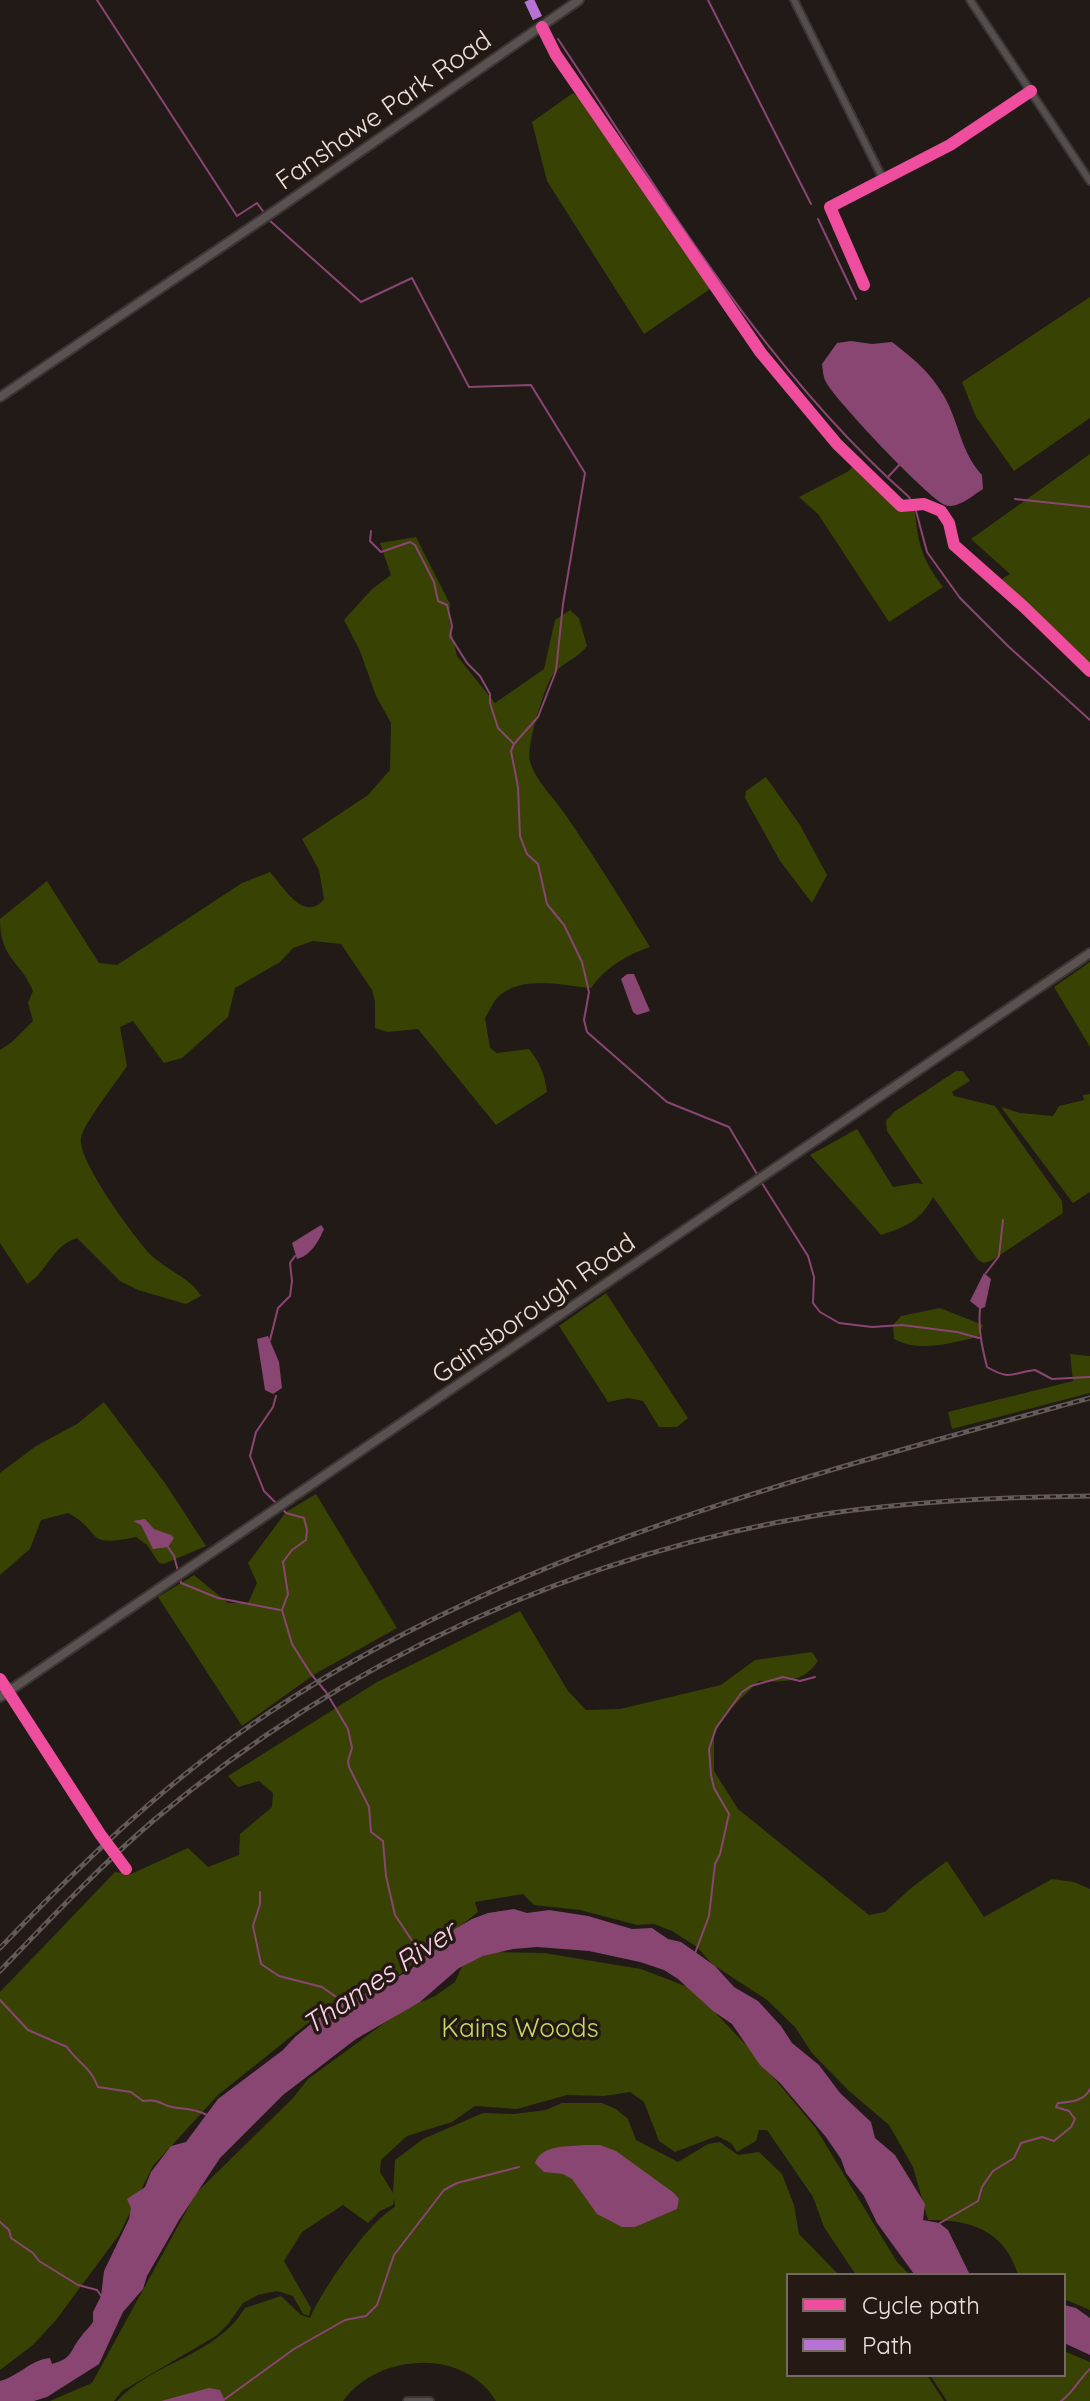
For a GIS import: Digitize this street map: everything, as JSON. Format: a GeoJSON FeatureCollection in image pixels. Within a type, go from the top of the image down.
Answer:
{"type":"FeatureCollection","features":[{"type":"Feature","properties":{"kind":"main road","name":"Fanshawe Park Road"},"geometry":{"type":"LineString","coordinates":[[0,397],[579,0]]}},
{"type":"Feature","properties":{"kind":"main road","name":"Gainsborough Road"},"geometry":{"type":"LineString","coordinates":[[4,1694],[1090,953]]}},
{"type":"Feature","properties":{"kind":"main road"},"geometry":{"type":"LineString","coordinates":[[0,1679],[4,1694]]}},
{"type":"Feature","properties":{"kind":"street"},"geometry":{"type":"LineString","coordinates":[[794,0],[883,179]]}},
{"type":"Feature","properties":{"kind":"street"},"geometry":{"type":"LineString","coordinates":[[970,0],[1090,181]]}},
{"type":"Feature","properties":{"kind":"street"},"geometry":{"type":"LineString","coordinates":[[864,285],[830,207],[950,145],[1031,91]]}},
{"type":"Feature","properties":{"kind":"street"},"geometry":{"type":"LineString","coordinates":[[4,1694],[126,1869]]}},
{"type":"Feature","properties":{"kind":"street"},"geometry":{"type":"LineString","coordinates":[[407,2401],[430,2401]]}},
{"type":"Feature","properties":{"kind":"green space"},"geometry":{"type":"Polygon","coordinates":[[[573,93],[595,110],[713,287],[644,334],[547,181],[532,122],[573,93]]]}},
{"type":"Feature","properties":{"kind":"green space"},"geometry":{"type":"Polygon","coordinates":[[[1090,297],[1090,418],[1014,471],[976,417],[962,382],[1090,297]]]}},
{"type":"Feature","properties":{"kind":"green space"},"geometry":{"type":"Polygon","coordinates":[[[1090,454],[1090,666],[997,582],[1010,574],[971,539],[1090,454]]]}},
{"type":"Feature","properties":{"kind":"green space"},"geometry":{"type":"Polygon","coordinates":[[[858,458],[915,512],[923,552],[943,587],[889,622],[818,514],[799,497],[849,471],[858,458]]]}},
{"type":"Feature","properties":{"kind":"green space"},"geometry":{"type":"Polygon","coordinates":[[[416,537],[450,604],[449,620],[457,656],[495,703],[544,669],[555,620],[570,610],[579,618],[587,646],[550,679],[533,730],[530,761],[536,775],[588,849],[650,947],[617,963],[591,988],[531,984],[508,990],[496,999],[485,1018],[490,1048],[497,1053],[529,1049],[541,1069],[547,1092],[496,1125],[418,1029],[387,1032],[375,1028],[372,990],[341,944],[313,941],[293,948],[280,962],[235,988],[228,1017],[182,1058],[164,1063],[133,1021],[120,1027],[127,1066],[83,1131],[82,1149],[119,1215],[141,1244],[201,1296],[186,1304],[138,1290],[120,1281],[77,1238],[61,1247],[27,1284],[0,1243],[0,1050],[33,1021],[28,1003],[33,991],[3,943],[0,919],[47,881],[99,963],[117,965],[242,883],[270,872],[302,905],[316,906],[324,899],[319,870],[302,839],[368,795],[390,770],[391,723],[376,696],[360,651],[344,620],[372,589],[391,575],[380,543],[416,537]]]}},
{"type":"Feature","properties":{"kind":"green space"},"geometry":{"type":"Polygon","coordinates":[[[766,777],[800,825],[827,875],[812,903],[780,861],[745,798],[746,791],[766,777]]]}},
{"type":"Feature","properties":{"kind":"green space"},"geometry":{"type":"Polygon","coordinates":[[[1090,962],[1090,1047],[1054,987],[1090,962]]]}},
{"type":"Feature","properties":{"kind":"green space"},"geometry":{"type":"Polygon","coordinates":[[[956,1071],[963,1071],[970,1081],[952,1092],[954,1096],[995,1106],[1062,1201],[1063,1213],[984,1263],[978,1260],[933,1197],[912,1222],[881,1235],[810,1155],[857,1129],[893,1187],[923,1184],[887,1131],[886,1121],[894,1112],[956,1071]]]}},
{"type":"Feature","properties":{"kind":"green space"},"geometry":{"type":"Polygon","coordinates":[[[1090,1094],[1090,1192],[1073,1203],[1001,1107],[1020,1113],[1053,1116],[1059,1106],[1084,1100],[1083,1095],[1090,1094]]]}},
{"type":"Feature","properties":{"kind":"green space"},"geometry":{"type":"Polygon","coordinates":[[[606,1293],[688,1418],[677,1427],[659,1427],[643,1401],[628,1398],[608,1402],[559,1326],[606,1293]]]}},
{"type":"Feature","properties":{"kind":"green space"},"geometry":{"type":"Polygon","coordinates":[[[940,1308],[983,1325],[978,1337],[924,1346],[894,1339],[893,1325],[901,1316],[940,1308]]]}},
{"type":"Feature","properties":{"kind":"green space"},"geometry":{"type":"Polygon","coordinates":[[[1070,1354],[1090,1356],[1090,1393],[952,1429],[948,1412],[1073,1381],[1070,1354]]]}},
{"type":"Feature","properties":{"kind":"green space"},"geometry":{"type":"Polygon","coordinates":[[[104,1402],[165,1483],[206,1546],[164,1564],[159,1563],[147,1545],[136,1537],[101,1540],[68,1513],[41,1520],[30,1549],[0,1575],[0,1473],[36,1446],[77,1424],[104,1402]]]}},
{"type":"Feature","properties":{"kind":"green space"},"geometry":{"type":"Polygon","coordinates":[[[316,1494],[397,1628],[315,1674],[242,1726],[158,1597],[194,1575],[228,1603],[248,1603],[257,1583],[248,1563],[286,1512],[316,1494]]]}},
{"type":"Feature","properties":{"kind":"green space"},"geometry":{"type":"Polygon","coordinates":[[[520,1611],[568,1691],[586,1710],[620,1709],[721,1685],[755,1660],[812,1652],[818,1661],[806,1674],[785,1681],[759,1681],[725,1714],[714,1735],[714,1771],[738,1809],[869,1915],[885,1912],[947,1861],[984,1917],[1052,1879],[1074,1882],[1090,1889],[1090,2310],[1066,2300],[1066,2273],[1017,2273],[1004,2248],[984,2231],[958,2222],[928,2220],[913,2167],[889,2125],[849,2091],[812,2053],[795,2027],[767,2000],[712,1964],[697,1947],[654,1924],[637,1925],[580,1910],[534,1905],[523,1894],[475,1902],[478,1912],[399,1975],[323,2011],[218,2095],[153,2166],[119,2235],[56,2320],[33,2345],[0,2370],[0,1992],[115,1872],[131,1874],[188,1848],[208,1867],[239,1855],[240,1834],[272,1807],[273,1793],[259,1781],[238,1787],[228,1776],[377,1682],[520,1611]]]}},
{"type":"Feature","properties":{"kind":"green space","name":"Kains Woods"},"geometry":{"type":"Polygon","coordinates":[[[490,1952],[544,1953],[641,1969],[693,1989],[748,2047],[815,2127],[897,2262],[908,2273],[855,2273],[824,2227],[813,2197],[767,2130],[759,2130],[756,2141],[737,2152],[731,2143],[717,2136],[675,2152],[659,2141],[644,2102],[630,2092],[604,2096],[567,2095],[517,2109],[475,2106],[452,2122],[407,2136],[381,2160],[380,2172],[393,2193],[395,2160],[423,2139],[483,2113],[514,2114],[546,2110],[562,2103],[602,2103],[616,2109],[628,2119],[636,2140],[678,2162],[708,2144],[720,2142],[738,2155],[759,2152],[782,2174],[794,2205],[799,2234],[837,2273],[786,2273],[786,2377],[928,2377],[944,2401],[496,2401],[481,2384],[463,2371],[420,2363],[377,2373],[358,2385],[343,2401],[117,2401],[148,2377],[218,2337],[245,2308],[281,2296],[301,2315],[310,2318],[347,2257],[372,2227],[395,2207],[394,2199],[393,2205],[380,2211],[368,2223],[343,2205],[302,2232],[284,2261],[311,2308],[309,2316],[303,2314],[293,2296],[277,2291],[258,2295],[243,2303],[216,2336],[122,2391],[114,2401],[50,2401],[92,2383],[196,2193],[293,2098],[308,2079],[402,2010],[435,1996],[455,1982],[462,1966],[490,1952]]]}},
{"type":"Feature","properties":{"kind":"green space"},"geometry":{"type":"Polygon","coordinates":[[[1066,2352],[1090,2362],[1090,2401],[947,2401],[931,2377],[1066,2377],[1066,2352]]]}},
{"type":"Feature","properties":{"kind":"shaded area"},"geometry":{"type":"Polygon","coordinates":[[[892,342],[927,373],[949,406],[969,457],[982,475],[983,489],[960,504],[945,505],[902,468],[846,408],[826,382],[822,364],[837,343],[872,344],[892,342]]]}},
{"type":"Feature","properties":{"kind":"shaded area"},"geometry":{"type":"Polygon","coordinates":[[[627,974],[634,974],[650,1011],[637,1015],[633,1012],[621,979],[627,974]]]}},
{"type":"Feature","properties":{"kind":"shaded area"},"geometry":{"type":"Polygon","coordinates":[[[321,1225],[324,1229],[317,1243],[306,1255],[297,1259],[292,1243],[321,1225]]]}},
{"type":"Feature","properties":{"kind":"shaded area"},"geometry":{"type":"Polygon","coordinates":[[[984,1273],[991,1279],[985,1307],[980,1309],[970,1301],[984,1273]]]}},
{"type":"Feature","properties":{"kind":"shaded area"},"geometry":{"type":"Polygon","coordinates":[[[268,1336],[279,1362],[282,1388],[273,1394],[265,1390],[257,1339],[268,1336]]]}},
{"type":"Feature","properties":{"kind":"shaded area"},"geometry":{"type":"Polygon","coordinates":[[[145,1519],[154,1529],[174,1538],[168,1547],[153,1549],[141,1525],[133,1521],[145,1519]]]}},
{"type":"Feature","properties":{"kind":"shaded area"},"geometry":{"type":"Polygon","coordinates":[[[514,1909],[527,1913],[549,1910],[588,1916],[632,1929],[652,1928],[668,1939],[681,1942],[715,1966],[734,1987],[758,2001],[792,2043],[819,2065],[840,2093],[871,2122],[875,2138],[895,2155],[925,2204],[923,2220],[939,2223],[948,2230],[969,2273],[913,2273],[877,2223],[864,2196],[846,2173],[841,2159],[826,2137],[780,2083],[760,2065],[732,2024],[678,1979],[664,1970],[640,1962],[589,1951],[537,1947],[513,1949],[483,1956],[459,1968],[420,2002],[356,2039],[283,2095],[220,2158],[179,2220],[147,2276],[143,2289],[123,2312],[99,2364],[47,2397],[34,2401],[0,2401],[0,2381],[43,2359],[50,2358],[52,2364],[70,2354],[93,2322],[104,2271],[129,2219],[131,2208],[127,2199],[145,2187],[151,2172],[171,2146],[186,2142],[218,2099],[283,2050],[337,2003],[358,1997],[411,1970],[417,1961],[442,1944],[455,1929],[488,1913],[514,1909]]]}},
{"type":"Feature","properties":{"kind":"shaded area"},"geometry":{"type":"Polygon","coordinates":[[[600,2145],[616,2151],[674,2193],[679,2199],[677,2209],[635,2227],[622,2227],[597,2214],[572,2179],[563,2174],[544,2172],[535,2163],[549,2149],[600,2145]]]}},
{"type":"Feature","properties":{"kind":"shaded area"},"geometry":{"type":"Polygon","coordinates":[[[1066,2306],[1076,2308],[1090,2318],[1090,2355],[1066,2344],[1066,2306]]]}},
{"type":"Feature","properties":{"kind":"shaded area"},"geometry":{"type":"Polygon","coordinates":[[[209,2388],[220,2390],[225,2401],[161,2401],[209,2388]]]}},
{"type":"Feature","properties":{"kind":"waterway"},"geometry":{"type":"LineString","coordinates":[[97,0],[237,216],[257,203],[265,214]]}},
{"type":"Feature","properties":{"kind":"waterway"},"geometry":{"type":"LineString","coordinates":[[708,0],[811,204]]}},
{"type":"Feature","properties":{"kind":"waterway"},"geometry":{"type":"LineString","coordinates":[[558,39],[677,220],[762,338],[808,394],[909,497],[927,552],[960,598],[1090,720]]}},
{"type":"Feature","properties":{"kind":"waterway"},"geometry":{"type":"LineString","coordinates":[[268,219],[361,302],[412,278],[469,387],[531,385],[585,473],[563,604],[556,671],[538,717],[511,751],[518,787],[520,836],[527,854],[538,864],[547,904],[564,925],[582,962],[589,992],[584,1020],[587,1032],[667,1102],[729,1127],[757,1174]]}},
{"type":"Feature","properties":{"kind":"waterway"},"geometry":{"type":"LineString","coordinates":[[818,219],[856,299]]}},
{"type":"Feature","properties":{"kind":"waterway"},"geometry":{"type":"LineString","coordinates":[[888,477],[901,463]]}},
{"type":"Feature","properties":{"kind":"waterway"},"geometry":{"type":"LineString","coordinates":[[1015,499],[1090,507]]}},
{"type":"Feature","properties":{"kind":"waterway"},"geometry":{"type":"LineString","coordinates":[[371,531],[370,541],[381,552],[410,542],[415,545],[434,582],[438,601],[447,605],[452,626],[450,636],[467,663],[480,676],[490,694],[498,728],[513,743]]}},
{"type":"Feature","properties":{"kind":"waterway"},"geometry":{"type":"LineString","coordinates":[[760,1180],[808,1256],[814,1277],[813,1303],[820,1312],[839,1323],[872,1327],[902,1325],[979,1338]]}},
{"type":"Feature","properties":{"kind":"waterway"},"geometry":{"type":"LineString","coordinates":[[986,1273],[999,1256],[1003,1220]]}},
{"type":"Feature","properties":{"kind":"waterway"},"geometry":{"type":"LineString","coordinates":[[270,1340],[278,1308],[290,1296],[290,1263],[295,1256]]}},
{"type":"Feature","properties":{"kind":"waterway"},"geometry":{"type":"LineString","coordinates":[[980,1309],[981,1338],[987,1367],[1006,1375],[1035,1370],[1052,1379],[1090,1377]]}},
{"type":"Feature","properties":{"kind":"waterway"},"geometry":{"type":"LineString","coordinates":[[276,1396],[273,1407],[256,1432],[250,1456],[264,1491],[276,1503]]}},
{"type":"Feature","properties":{"kind":"waterway","name":"Thames River"},"geometry":{"type":"LineString","coordinates":[[281,1507],[286,1513],[304,1518],[307,1530],[306,1540],[292,1550],[283,1562],[288,1594],[282,1610],[292,1644],[348,1729],[352,1748],[349,1767],[369,1807],[371,1832],[383,1841],[386,1876],[395,1915],[421,1954],[417,1961]]}},
{"type":"Feature","properties":{"kind":"waterway"},"geometry":{"type":"LineString","coordinates":[[168,1547],[178,1571]]}},
{"type":"Feature","properties":{"kind":"waterway"},"geometry":{"type":"LineString","coordinates":[[180,1577],[181,1583],[218,1598],[280,1610]]}},
{"type":"Feature","properties":{"kind":"waterway"},"geometry":{"type":"LineString","coordinates":[[694,1956],[709,1916],[715,1864],[729,1814],[714,1788],[711,1775],[709,1749],[716,1728],[742,1692],[751,1686],[783,1677],[800,1681],[815,1677]]}},
{"type":"Feature","properties":{"kind":"waterway","name":"Thames River"},"geometry":{"type":"LineString","coordinates":[[260,1892],[260,1904],[253,1926],[261,1964],[279,1976],[322,1987],[342,2001]]}},
{"type":"Feature","properties":{"kind":"waterway"},"geometry":{"type":"LineString","coordinates":[[0,2000],[28,2030],[67,2047],[91,2074],[98,2087],[131,2092],[143,2101],[207,2115]]}},
{"type":"Feature","properties":{"kind":"waterway"},"geometry":{"type":"LineString","coordinates":[[940,2223],[978,2201],[982,2187],[993,2171],[1014,2158],[1021,2143],[1042,2137],[1054,2141],[1071,2127],[1075,2119],[1069,2111],[1056,2107],[1058,2103],[1081,2098],[1090,2089]]}},
{"type":"Feature","properties":{"kind":"waterway"},"geometry":{"type":"LineString","coordinates":[[225,2399],[294,2349],[345,2320],[366,2316],[377,2305],[394,2255],[444,2190],[457,2183],[519,2167]]}},
{"type":"Feature","properties":{"kind":"waterway"},"geometry":{"type":"LineString","coordinates":[[0,2222],[9,2230],[11,2238],[39,2261],[78,2285],[97,2290],[102,2297]]}},
{"type":"Feature","properties":{"kind":"waterway"},"geometry":{"type":"LineString","coordinates":[[1061,2401],[1090,2369]]}},
{"type":"Feature","properties":{"kind":"railway"},"geometry":{"type":"LineString","coordinates":[[0,1948],[120,1830],[217,1750],[347,1665],[447,1612],[551,1566],[656,1526],[872,1458],[1090,1398]]}},
{"type":"Feature","properties":{"kind":"railway"},"geometry":{"type":"LineString","coordinates":[[0,1971],[134,1838],[228,1762],[305,1710],[386,1663],[469,1621],[555,1586],[643,1556],[733,1532],[825,1514],[891,1506],[1090,1496]]}},
{"type":"Feature","properties":{"kind":"marked path"},"geometry":{"type":"LineString","coordinates":[[529,0],[544,32]]}},
{"type":"Feature","properties":{"kind":"cycle path"},"geometry":{"type":"LineString","coordinates":[[542,27],[556,55],[761,353],[837,444],[901,506],[924,504],[941,511],[949,523],[954,545],[1090,671]]}},
{"type":"Feature","properties":{"kind":"cycle path"},"geometry":{"type":"LineString","coordinates":[[864,285],[830,207],[950,145],[1031,91]]}},
{"type":"Feature","properties":{"kind":"cycle path"},"geometry":{"type":"LineString","coordinates":[[0,1679],[126,1869]]}}]}
